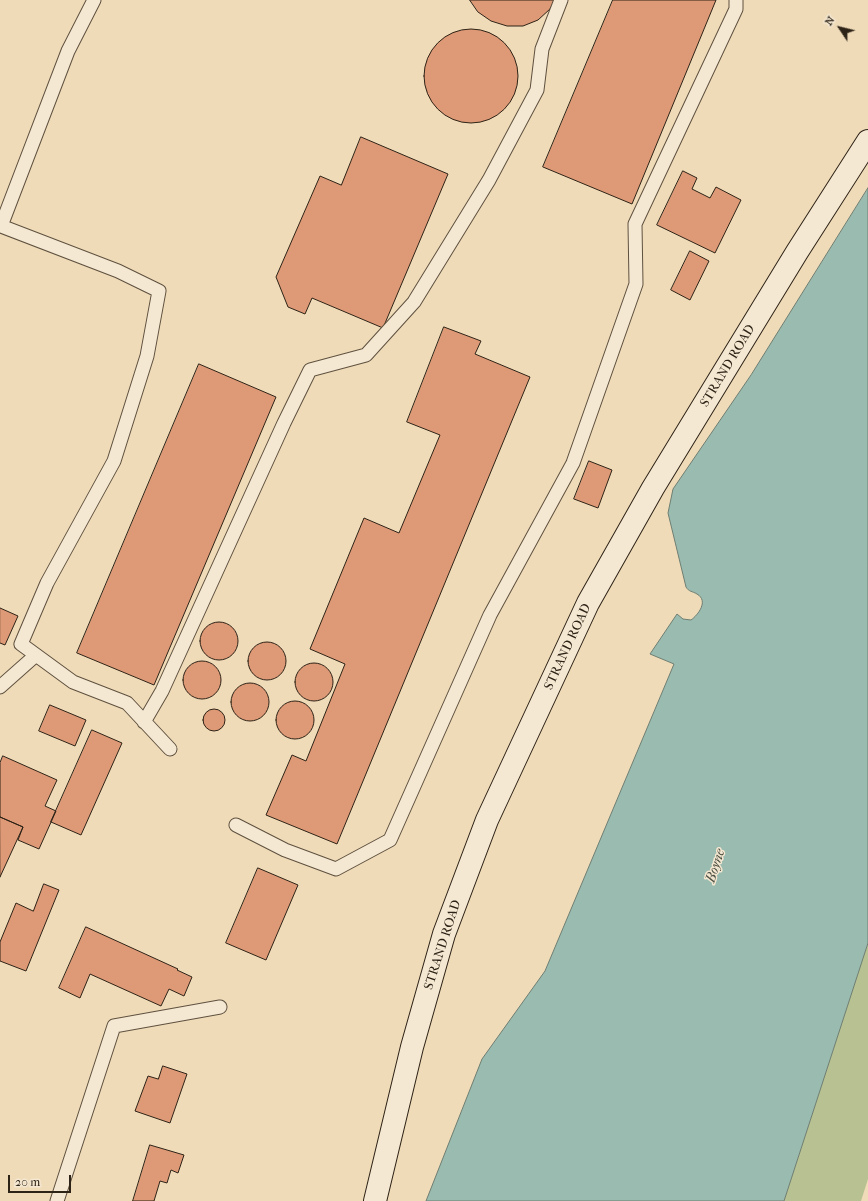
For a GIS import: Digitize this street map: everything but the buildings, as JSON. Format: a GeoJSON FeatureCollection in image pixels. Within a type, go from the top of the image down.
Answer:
{"type":"FeatureCollection","features":[{"type":"Feature","properties":{"kind":"main road","name":"STRAND ROAD"},"geometry":{"type":"LineString","coordinates":[[375,1201],[412,1047],[444,934],[487,820],[588,603],[657,482],[797,252],[868,142]]}},
{"type":"Feature","properties":{"kind":"lane"},"geometry":{"type":"LineString","coordinates":[[94,0],[68,51],[1,226],[118,271],[159,291],[147,356],[114,461],[47,583],[21,644],[73,682],[127,703],[170,749]]}},
{"type":"Feature","properties":{"kind":"lane"},"geometry":{"type":"LineString","coordinates":[[144,722],[162,691],[284,423],[310,370],[366,355],[414,302],[489,180],[537,90],[542,49],[561,0]]}},
{"type":"Feature","properties":{"kind":"lane"},"geometry":{"type":"LineString","coordinates":[[236,826],[285,850],[336,869],[390,840],[490,615],[572,464],[636,284],[636,224],[736,9],[736,0]]}},
{"type":"Feature","properties":{"kind":"lane"},"geometry":{"type":"LineString","coordinates":[[0,687],[36,655]]}},
{"type":"Feature","properties":{"kind":"lane"},"geometry":{"type":"LineString","coordinates":[[58,1201],[114,1026],[220,1007]]}},
{"type":"Feature","properties":{"kind":"green space"},"geometry":{"type":"Polygon","coordinates":[[[868,943],[868,1179],[861,1201],[784,1201],[868,943]]]}},
{"type":"Feature","properties":{"kind":"water","name":"Boyne"},"geometry":{"type":"Polygon","coordinates":[[[868,188],[868,943],[784,1201],[426,1201],[482,1059],[545,971],[674,664],[650,654],[677,614],[683,619],[691,620],[697,615],[701,608],[702,600],[700,597],[689,591],[686,587],[668,513],[673,489],[751,375],[868,188]]]}}]}
